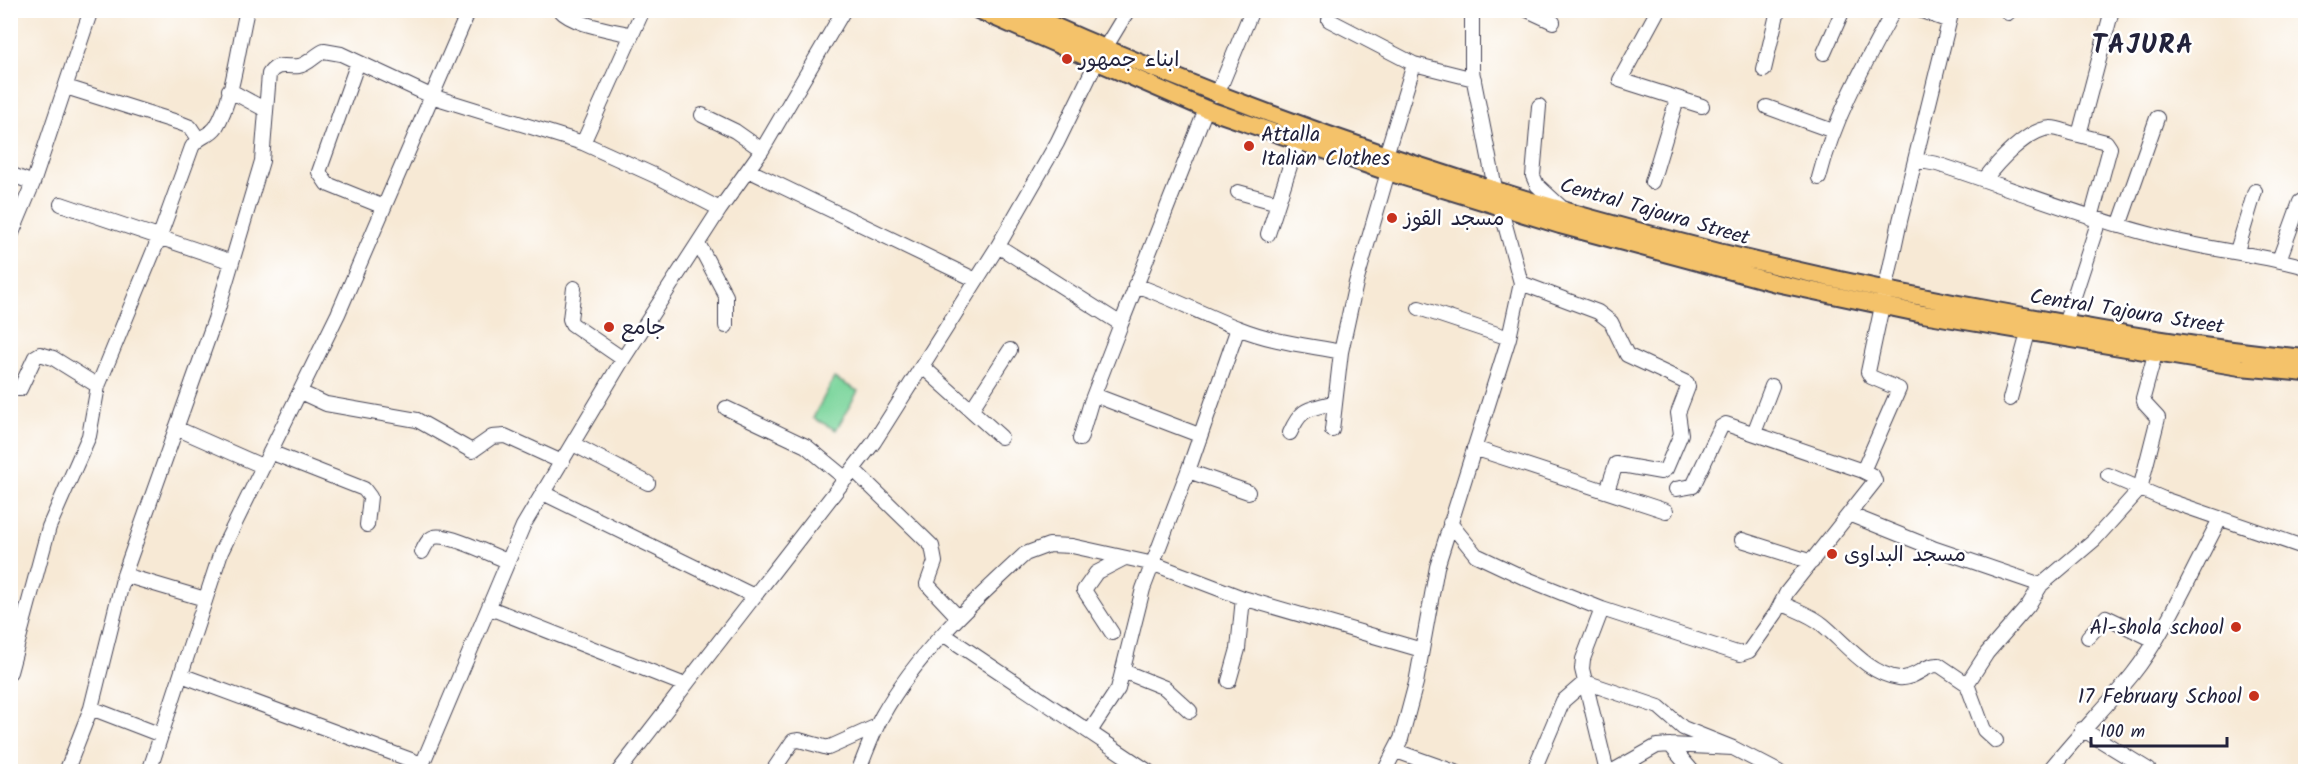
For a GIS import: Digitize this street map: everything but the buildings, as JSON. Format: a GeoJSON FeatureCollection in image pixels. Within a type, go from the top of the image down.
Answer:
{"type":"FeatureCollection","features":[{"type":"Feature","properties":{"kind":"main road"},"geometry":{"type":"LineString","coordinates":[[978,10],[1100,56],[1206,109],[1388,172],[1500,206],[1776,283],[1885,298],[2028,333],[2240,367],[2306,373]]}},
{"type":"Feature","properties":{"kind":"main road","name":"Central Tajoura Street"},"geometry":{"type":"LineString","coordinates":[[1018,10],[1100,56],[1386,155],[1564,209],[1885,298],[2241,352],[2306,358]]}},
{"type":"Feature","properties":{"kind":"street"},"geometry":{"type":"LineString","coordinates":[[10,238],[33,183],[91,10]]}},
{"type":"Feature","properties":{"kind":"street"},"geometry":{"type":"LineString","coordinates":[[10,672],[49,527],[89,436],[98,386],[159,238],[192,147],[198,139],[217,125],[229,90],[247,10]]}},
{"type":"Feature","properties":{"kind":"street"},"geometry":{"type":"LineString","coordinates":[[149,771],[221,552],[300,392],[384,207],[469,10]]}},
{"type":"Feature","properties":{"kind":"street"},"geometry":{"type":"LineString","coordinates":[[560,10],[571,18],[632,35]]}},
{"type":"Feature","properties":{"kind":"street"},"geometry":{"type":"LineString","coordinates":[[583,143],[644,10]]}},
{"type":"Feature","properties":{"kind":"street"},"geometry":{"type":"LineString","coordinates":[[181,675],[421,768],[490,608],[514,542],[623,359],[720,209],[762,150],[844,10]]}},
{"type":"Feature","properties":{"kind":"street"},"geometry":{"type":"LineString","coordinates":[[618,771],[850,475],[998,246],[1058,143],[1100,56],[1128,10]]}},
{"type":"Feature","properties":{"kind":"street"},"geometry":{"type":"LineString","coordinates":[[1217,95],[1252,10]]}},
{"type":"Feature","properties":{"kind":"street"},"geometry":{"type":"LineString","coordinates":[[1384,771],[1396,751],[1422,650],[1437,567],[1509,338],[1521,283],[1495,188],[1474,79],[1471,52],[1472,10]]}},
{"type":"Feature","properties":{"kind":"street"},"geometry":{"type":"LineString","coordinates":[[1527,10],[1553,22]]}},
{"type":"Feature","properties":{"kind":"street"},"geometry":{"type":"LineString","coordinates":[[1658,10],[1620,80],[1702,106]]}},
{"type":"Feature","properties":{"kind":"street"},"geometry":{"type":"LineString","coordinates":[[1764,70],[1779,10]]}},
{"type":"Feature","properties":{"kind":"street"},"geometry":{"type":"LineString","coordinates":[[1824,53],[1843,10]]}},
{"type":"Feature","properties":{"kind":"street"},"geometry":{"type":"LineString","coordinates":[[1819,178],[1833,131],[1858,77],[1894,10]]}},
{"type":"Feature","properties":{"kind":"street"},"geometry":{"type":"LineString","coordinates":[[1863,471],[1899,389],[1871,377],[1868,372],[1915,160],[1951,16],[1919,10]]}},
{"type":"Feature","properties":{"kind":"street"},"geometry":{"type":"LineString","coordinates":[[2079,135],[2112,10]]}},
{"type":"Feature","properties":{"kind":"street"},"geometry":{"type":"LineString","coordinates":[[1329,20],[1414,64],[1474,79]]}},
{"type":"Feature","properties":{"kind":"street"},"geometry":{"type":"LineString","coordinates":[[66,771],[91,708],[124,574],[215,319],[232,262],[262,161],[269,74],[276,66],[302,66],[324,51],[358,62],[431,96],[583,143],[658,177],[720,209]]}},
{"type":"Feature","properties":{"kind":"street"},"geometry":{"type":"LineString","coordinates":[[358,62],[319,172],[327,184],[384,207]]}},
{"type":"Feature","properties":{"kind":"street"},"geometry":{"type":"LineString","coordinates":[[1386,155],[1414,64]]}},
{"type":"Feature","properties":{"kind":"street"},"geometry":{"type":"LineString","coordinates":[[66,87],[180,123],[190,127],[198,139]]}},
{"type":"Feature","properties":{"kind":"street"},"geometry":{"type":"LineString","coordinates":[[229,90],[266,110]]}},
{"type":"Feature","properties":{"kind":"street"},"geometry":{"type":"LineString","coordinates":[[1652,182],[1677,99]]}},
{"type":"Feature","properties":{"kind":"street"},"geometry":{"type":"LineString","coordinates":[[1539,106],[1533,176],[1537,185],[1564,209]]}},
{"type":"Feature","properties":{"kind":"street"},"geometry":{"type":"LineString","coordinates":[[1767,107],[1833,131]]}},
{"type":"Feature","properties":{"kind":"street"},"geometry":{"type":"LineString","coordinates":[[1080,440],[1094,395],[1135,285],[1206,109]]}},
{"type":"Feature","properties":{"kind":"street"},"geometry":{"type":"LineString","coordinates":[[702,115],[735,131],[762,150]]}},
{"type":"Feature","properties":{"kind":"street"},"geometry":{"type":"LineString","coordinates":[[2119,226],[2157,118]]}},
{"type":"Feature","properties":{"kind":"street"},"geometry":{"type":"LineString","coordinates":[[1984,180],[2001,158],[2043,130],[2054,128],[2106,142],[2110,148],[2095,219],[2066,324]]}},
{"type":"Feature","properties":{"kind":"street"},"geometry":{"type":"LineString","coordinates":[[1268,234],[1298,141]]}},
{"type":"Feature","properties":{"kind":"street"},"geometry":{"type":"LineString","coordinates":[[1915,160],[1984,180],[2119,226],[2306,267]]}},
{"type":"Feature","properties":{"kind":"street"},"geometry":{"type":"LineString","coordinates":[[748,170],[976,280]]}},
{"type":"Feature","properties":{"kind":"street"},"geometry":{"type":"LineString","coordinates":[[1332,430],[1341,352],[1356,283],[1388,172]]}},
{"type":"Feature","properties":{"kind":"street"},"geometry":{"type":"LineString","coordinates":[[10,174],[33,183]]}},
{"type":"Feature","properties":{"kind":"street"},"geometry":{"type":"LineString","coordinates":[[2237,251],[2255,191]]}},
{"type":"Feature","properties":{"kind":"street"},"geometry":{"type":"LineString","coordinates":[[1238,192],[1278,203]]}},
{"type":"Feature","properties":{"kind":"street"},"geometry":{"type":"LineString","coordinates":[[2279,260],[2300,202],[2306,199]]}},
{"type":"Feature","properties":{"kind":"street"},"geometry":{"type":"LineString","coordinates":[[61,204],[232,262]]}},
{"type":"Feature","properties":{"kind":"street"},"geometry":{"type":"LineString","coordinates":[[698,243],[726,296],[726,326]]}},
{"type":"Feature","properties":{"kind":"street"},"geometry":{"type":"LineString","coordinates":[[998,246],[1121,324]]}},
{"type":"Feature","properties":{"kind":"street"},"geometry":{"type":"LineString","coordinates":[[1521,283],[1598,312],[1611,322],[1627,355],[1687,383],[1688,387],[1678,417],[1682,434],[1666,469],[1661,472],[1616,464],[1607,491]]}},
{"type":"Feature","properties":{"kind":"street"},"geometry":{"type":"LineString","coordinates":[[1135,285],[1168,296],[1238,328],[1291,345],[1341,352]]}},
{"type":"Feature","properties":{"kind":"street"},"geometry":{"type":"LineString","coordinates":[[574,288],[570,319],[572,324],[623,359]]}},
{"type":"Feature","properties":{"kind":"street"},"geometry":{"type":"LineString","coordinates":[[1419,308],[1509,338]]}},
{"type":"Feature","properties":{"kind":"street"},"geometry":{"type":"LineString","coordinates":[[1091,730],[1118,689],[1143,589],[1223,375],[1238,328]]}},
{"type":"Feature","properties":{"kind":"street"},"geometry":{"type":"LineString","coordinates":[[2010,399],[2028,333]]}},
{"type":"Feature","properties":{"kind":"street"},"geometry":{"type":"LineString","coordinates":[[971,410],[1010,350]]}},
{"type":"Feature","properties":{"kind":"street"},"geometry":{"type":"LineString","coordinates":[[10,389],[21,389],[35,357],[40,354],[53,358],[98,386]]}},
{"type":"Feature","properties":{"kind":"street"},"geometry":{"type":"LineString","coordinates":[[1966,684],[1987,653],[2028,606],[2041,585],[2094,540],[2140,489],[2158,418],[2145,404],[2143,398],[2155,354]]}},
{"type":"Feature","properties":{"kind":"street"},"geometry":{"type":"LineString","coordinates":[[922,366],[1001,437]]}},
{"type":"Feature","properties":{"kind":"street"},"geometry":{"type":"LineString","coordinates":[[1754,433],[1772,386]]}},
{"type":"Feature","properties":{"kind":"street"},"geometry":{"type":"LineString","coordinates":[[300,392],[326,404],[417,420],[472,450],[476,450],[492,437],[506,436],[562,462]]}},
{"type":"Feature","properties":{"kind":"street"},"geometry":{"type":"LineString","coordinates":[[1094,395],[1199,435]]}},
{"type":"Feature","properties":{"kind":"street"},"geometry":{"type":"LineString","coordinates":[[1290,433],[1297,418],[1309,407],[1335,402]]}},
{"type":"Feature","properties":{"kind":"street"},"geometry":{"type":"LineString","coordinates":[[726,408],[806,446],[850,475],[932,546],[935,561],[927,584],[958,617]]}},
{"type":"Feature","properties":{"kind":"street"},"geometry":{"type":"LineString","coordinates":[[1450,523],[1476,555],[1527,579],[1602,609],[1744,654],[1762,634],[1781,603],[1875,481],[1873,476],[1863,471],[1723,424],[1693,486],[1676,489]]}},
{"type":"Feature","properties":{"kind":"street"},"geometry":{"type":"LineString","coordinates":[[176,428],[262,466]]}},
{"type":"Feature","properties":{"kind":"street"},"geometry":{"type":"LineString","coordinates":[[573,444],[648,483]]}},
{"type":"Feature","properties":{"kind":"street"},"geometry":{"type":"LineString","coordinates":[[1474,448],[1666,511]]}},
{"type":"Feature","properties":{"kind":"street"},"geometry":{"type":"LineString","coordinates":[[270,452],[364,489],[370,497],[367,525]]}},
{"type":"Feature","properties":{"kind":"street"},"geometry":{"type":"LineString","coordinates":[[1188,471],[1248,492]]}},
{"type":"Feature","properties":{"kind":"street"},"geometry":{"type":"LineString","coordinates":[[2108,474],[2140,489],[2220,519],[2306,548]]}},
{"type":"Feature","properties":{"kind":"street"},"geometry":{"type":"LineString","coordinates":[[543,493],[754,596]]}},
{"type":"Feature","properties":{"kind":"street"},"geometry":{"type":"LineString","coordinates":[[1851,515],[1933,548],[2041,585]]}},
{"type":"Feature","properties":{"kind":"street"},"geometry":{"type":"LineString","coordinates":[[2048,771],[2082,729],[2133,674],[2220,519]]}},
{"type":"Feature","properties":{"kind":"street"},"geometry":{"type":"LineString","coordinates":[[422,552],[429,540],[437,537],[465,544],[507,561]]}},
{"type":"Feature","properties":{"kind":"street"},"geometry":{"type":"LineString","coordinates":[[1742,540],[1812,562]]}},
{"type":"Feature","properties":{"kind":"street"},"geometry":{"type":"LineString","coordinates":[[858,771],[877,726],[898,690],[958,617],[1025,554],[1037,548],[1072,546],[1154,564],[1243,598],[1422,650]]}},
{"type":"Feature","properties":{"kind":"street"},"geometry":{"type":"LineString","coordinates":[[1112,633],[1084,590],[1096,573],[1123,559]]}},
{"type":"Feature","properties":{"kind":"street"},"geometry":{"type":"LineString","coordinates":[[124,574],[206,599]]}},
{"type":"Feature","properties":{"kind":"street"},"geometry":{"type":"LineString","coordinates":[[1229,681],[1238,649],[1243,598]]}},
{"type":"Feature","properties":{"kind":"street"},"geometry":{"type":"LineString","coordinates":[[1781,603],[1817,621],[1855,657],[1893,676],[1905,678],[1939,665],[1966,684],[1984,730],[1996,741]]}},
{"type":"Feature","properties":{"kind":"street"},"geometry":{"type":"LineString","coordinates":[[490,608],[685,685]]}},
{"type":"Feature","properties":{"kind":"street"},"geometry":{"type":"LineString","coordinates":[[1602,609],[1583,659],[1585,682],[1609,771],[1657,746],[1733,748]]}},
{"type":"Feature","properties":{"kind":"street"},"geometry":{"type":"LineString","coordinates":[[2088,637],[2106,617],[2154,640]]}},
{"type":"Feature","properties":{"kind":"street"},"geometry":{"type":"LineString","coordinates":[[943,634],[1091,730],[1149,771]]}},
{"type":"Feature","properties":{"kind":"street"},"geometry":{"type":"LineString","coordinates":[[1123,671],[1165,688],[1190,711]]}},
{"type":"Feature","properties":{"kind":"street"},"geometry":{"type":"LineString","coordinates":[[1585,682],[1659,707],[1683,728],[1733,748],[1779,771]]}},
{"type":"Feature","properties":{"kind":"street"},"geometry":{"type":"LineString","coordinates":[[1533,771],[1563,701],[1585,682]]}},
{"type":"Feature","properties":{"kind":"street"},"geometry":{"type":"LineString","coordinates":[[91,708],[161,735]]}},
{"type":"Feature","properties":{"kind":"street"},"geometry":{"type":"LineString","coordinates":[[772,771],[793,741],[799,740],[828,748],[877,726]]}},
{"type":"Feature","properties":{"kind":"street"},"geometry":{"type":"LineString","coordinates":[[2082,729],[2149,770]]}},
{"type":"Feature","properties":{"kind":"street"},"geometry":{"type":"LineString","coordinates":[[1670,745],[1693,771]]}},
{"type":"Feature","properties":{"kind":"street"},"geometry":{"type":"LineString","coordinates":[[1396,751],[1455,771]]}},
{"type":"Feature","properties":{"kind":"green space"},"geometry":{"type":"Polygon","coordinates":[[[834,378],[858,391],[836,430],[813,418],[834,378]]]}},
{"type":"Feature","properties":{"kind":"place","name":"ابناء جمهور"},"geometry":{"type":"Point","coordinates":[1067,59]}},
{"type":"Feature","properties":{"kind":"place","name":"Attalla Italian Clothes"},"geometry":{"type":"Point","coordinates":[1249,146]}},
{"type":"Feature","properties":{"kind":"place","name":"مسجد القوز"},"geometry":{"type":"Point","coordinates":[1392,218]}},
{"type":"Feature","properties":{"kind":"place","name":"جامع"},"geometry":{"type":"Point","coordinates":[609,327]}},
{"type":"Feature","properties":{"kind":"place","name":"مسجد البداوى"},"geometry":{"type":"Point","coordinates":[1832,554]}},
{"type":"Feature","properties":{"kind":"place","name":"Al-shola school"},"geometry":{"type":"Point","coordinates":[2236,627]}},
{"type":"Feature","properties":{"kind":"place","name":"17 February School"},"geometry":{"type":"Point","coordinates":[2254,696]}},
{"type":"Feature","properties":{"kind":"district","name":"TAJURA"},"geometry":{"type":"Point","coordinates":[2143,44]}}]}
